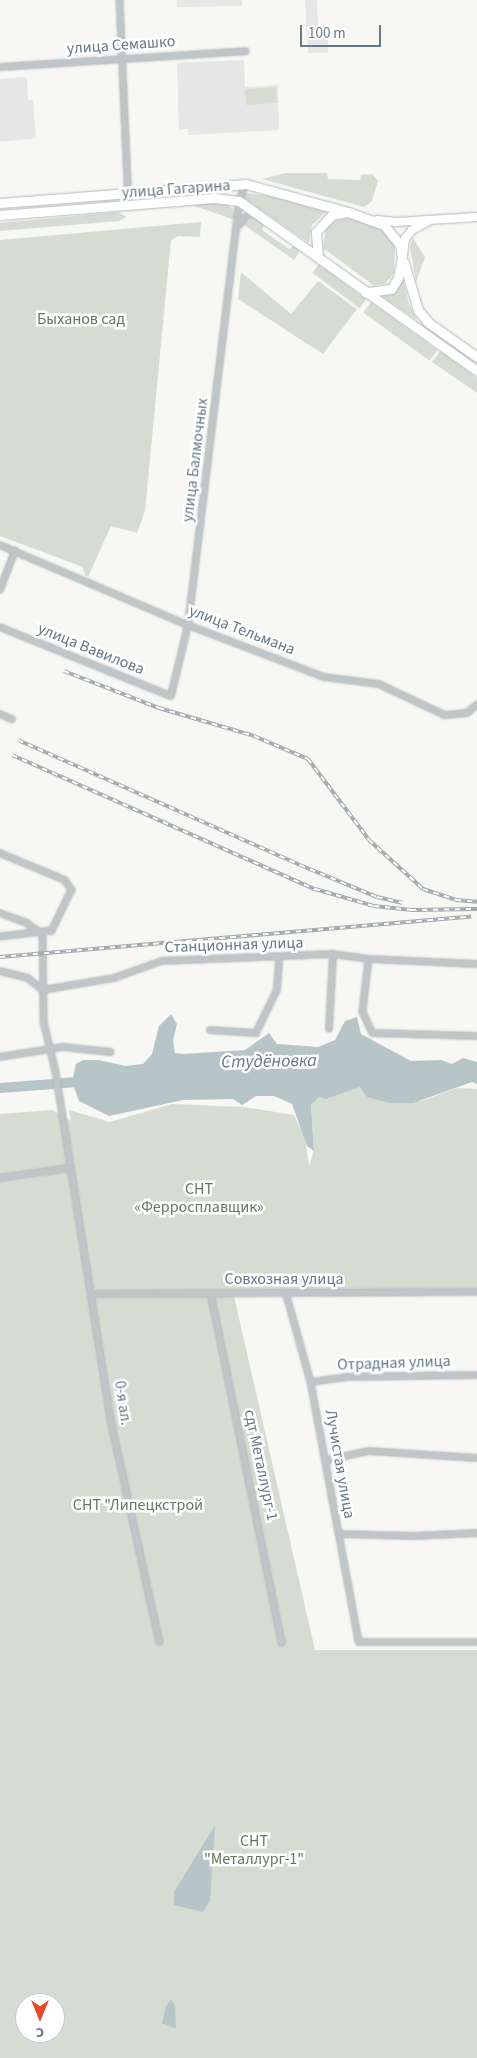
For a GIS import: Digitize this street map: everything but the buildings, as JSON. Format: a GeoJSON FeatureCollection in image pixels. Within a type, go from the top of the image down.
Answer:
{"type":"FeatureCollection","features":[{"type":"Feature","properties":{"kind":"main road","name":"улица Гагарина"},"geometry":{"type":"LineString","coordinates":[[0,203],[246,184],[348,212]]}},
{"type":"Feature","properties":{"kind":"main road","name":"улица Гагарина"},"geometry":{"type":"LineString","coordinates":[[0,215],[214,198],[239,200],[318,256]]}},
{"type":"Feature","properties":{"kind":"main road"},"geometry":{"type":"LineString","coordinates":[[477,217],[431,220],[376,220],[348,212],[332,215],[320,225],[315,240],[318,256],[365,292],[477,371]]}},
{"type":"Feature","properties":{"kind":"main road"},"geometry":{"type":"LineString","coordinates":[[376,220],[395,236],[418,310],[429,323],[477,357]]}},
{"type":"Feature","properties":{"kind":"main road"},"geometry":{"type":"LineString","coordinates":[[365,292],[391,289],[398,278],[405,239],[412,230],[431,220]]}},
{"type":"Feature","properties":{"kind":"street"},"geometry":{"type":"LineString","coordinates":[[120,0],[129,205]]}},
{"type":"Feature","properties":{"kind":"street","name":"улица Семашко"},"geometry":{"type":"LineString","coordinates":[[0,67],[245,51]]}},
{"type":"Feature","properties":{"kind":"street"},"geometry":{"type":"LineString","coordinates":[[239,200],[246,184]]}},
{"type":"Feature","properties":{"kind":"street","name":"улица Балмочных"},"geometry":{"type":"LineString","coordinates":[[171,696],[188,625],[238,226],[239,200]]}},
{"type":"Feature","properties":{"kind":"street"},"geometry":{"type":"LineString","coordinates":[[238,226],[246,217],[258,213]]}},
{"type":"Feature","properties":{"kind":"street","name":"улица Тельмана"},"geometry":{"type":"LineString","coordinates":[[0,546],[188,625],[324,677],[379,684],[445,715],[467,713],[477,705]]}},
{"type":"Feature","properties":{"kind":"street"},"geometry":{"type":"LineString","coordinates":[[0,590],[15,551]]}},
{"type":"Feature","properties":{"kind":"street","name":"улица Вавилова"},"geometry":{"type":"LineString","coordinates":[[0,627],[171,696]]}},
{"type":"Feature","properties":{"kind":"street"},"geometry":{"type":"LineString","coordinates":[[0,714],[12,719]]}},
{"type":"Feature","properties":{"kind":"street"},"geometry":{"type":"LineString","coordinates":[[0,853],[65,880],[72,890],[52,931],[43,934],[0,937]]}},
{"type":"Feature","properties":{"kind":"street"},"geometry":{"type":"LineString","coordinates":[[0,913],[27,923],[43,934]]}},
{"type":"Feature","properties":{"kind":"street","name":"0-я ал."},"geometry":{"type":"LineString","coordinates":[[43,934],[44,1022],[51,1050],[111,1420],[160,1642]]}},
{"type":"Feature","properties":{"kind":"street"},"geometry":{"type":"LineString","coordinates":[[330,1029],[333,954]]}},
{"type":"Feature","properties":{"kind":"street","name":"Станционная улица"},"geometry":{"type":"LineString","coordinates":[[44,990],[114,978],[162,961],[278,958],[333,954],[369,960],[477,964]]}},
{"type":"Feature","properties":{"kind":"street"},"geometry":{"type":"LineString","coordinates":[[210,1030],[256,1033],[277,990],[278,958]]}},
{"type":"Feature","properties":{"kind":"street"},"geometry":{"type":"LineString","coordinates":[[369,960],[363,1012],[373,1032],[477,1036]]}},
{"type":"Feature","properties":{"kind":"street"},"geometry":{"type":"LineString","coordinates":[[0,971],[28,978],[44,990]]}},
{"type":"Feature","properties":{"kind":"street"},"geometry":{"type":"LineString","coordinates":[[0,1057],[62,1047],[111,1052]]}},
{"type":"Feature","properties":{"kind":"street"},"geometry":{"type":"LineString","coordinates":[[0,1178],[69,1168]]}},
{"type":"Feature","properties":{"kind":"street","name":"сдт Металлург-1"},"geometry":{"type":"LineString","coordinates":[[211,1292],[282,1643]]}},
{"type":"Feature","properties":{"kind":"street","name":"Лучистая улица"},"geometry":{"type":"LineString","coordinates":[[286,1292],[312,1382],[358,1642],[477,1642]]}},
{"type":"Feature","properties":{"kind":"street","name":"Совхозная улица"},"geometry":{"type":"LineString","coordinates":[[90,1294],[477,1292]]}},
{"type":"Feature","properties":{"kind":"street","name":"Отрадная улица"},"geometry":{"type":"LineString","coordinates":[[312,1382],[354,1377],[477,1375]]}},
{"type":"Feature","properties":{"kind":"street"},"geometry":{"type":"LineString","coordinates":[[327,1460],[369,1451],[477,1458]]}},
{"type":"Feature","properties":{"kind":"street"},"geometry":{"type":"LineString","coordinates":[[339,1534],[413,1536],[477,1534]]}},
{"type":"Feature","properties":{"kind":"shaded area"},"geometry":{"type":"Polygon","coordinates":[[[177,0],[242,0],[242,6],[177,7],[177,0]]]}},
{"type":"Feature","properties":{"kind":"shaded area"},"geometry":{"type":"Polygon","coordinates":[[[305,0],[317,0],[318,33],[328,33],[328,53],[308,53],[305,0]]]}},
{"type":"Feature","properties":{"kind":"shaded area"},"geometry":{"type":"Polygon","coordinates":[[[244,60],[245,87],[278,85],[279,130],[188,135],[188,129],[179,130],[177,63],[244,60]]]}},
{"type":"Feature","properties":{"kind":"shaded area"},"geometry":{"type":"Polygon","coordinates":[[[27,77],[28,99],[33,101],[36,138],[0,142],[0,79],[27,77]]]}},
{"type":"Feature","properties":{"kind":"green space"},"geometry":{"type":"Polygon","coordinates":[[[276,87],[277,103],[246,105],[245,89],[276,87]]]}},
{"type":"Feature","properties":{"kind":"green space"},"geometry":{"type":"Polygon","coordinates":[[[285,173],[327,173],[328,179],[360,180],[361,175],[372,174],[378,181],[372,201],[364,207],[262,179],[285,173]]]}},
{"type":"Feature","properties":{"kind":"green space"},"geometry":{"type":"Polygon","coordinates":[[[246,193],[278,197],[326,212],[312,225],[309,243],[242,197],[246,193]]]}},
{"type":"Feature","properties":{"kind":"green space"},"geometry":{"type":"Polygon","coordinates":[[[224,203],[233,209],[235,220],[189,204],[224,203]]]}},
{"type":"Feature","properties":{"kind":"green space"},"geometry":{"type":"Polygon","coordinates":[[[118,212],[127,217],[119,221],[0,231],[0,223],[118,212]]]}},
{"type":"Feature","properties":{"kind":"green space"},"geometry":{"type":"Polygon","coordinates":[[[254,218],[264,224],[262,230],[289,249],[294,246],[300,251],[294,260],[243,224],[254,218]]]}},
{"type":"Feature","properties":{"kind":"green space"},"geometry":{"type":"Polygon","coordinates":[[[348,218],[382,229],[395,244],[394,273],[385,284],[373,285],[323,248],[326,228],[337,220],[348,218]]]}},
{"type":"Feature","properties":{"kind":"green space","name":"Быханов сад"},"geometry":{"type":"Polygon","coordinates":[[[201,222],[200,237],[178,236],[171,240],[145,511],[137,533],[111,526],[88,577],[85,575],[83,567],[0,536],[0,240],[201,222]]]}},
{"type":"Feature","properties":{"kind":"green space"},"geometry":{"type":"Polygon","coordinates":[[[413,238],[425,257],[416,282],[410,247],[413,238]]]}},
{"type":"Feature","properties":{"kind":"green space"},"geometry":{"type":"Polygon","coordinates":[[[319,264],[366,300],[359,308],[312,273],[319,264]]]}},
{"type":"Feature","properties":{"kind":"green space"},"geometry":{"type":"Polygon","coordinates":[[[241,272],[291,314],[318,281],[357,309],[323,354],[238,299],[241,272]]]}},
{"type":"Feature","properties":{"kind":"green space"},"geometry":{"type":"Polygon","coordinates":[[[403,279],[409,304],[417,320],[381,296],[399,287],[403,279]]]}},
{"type":"Feature","properties":{"kind":"green space"},"geometry":{"type":"Polygon","coordinates":[[[371,302],[437,350],[430,361],[363,313],[371,302]]]}},
{"type":"Feature","properties":{"kind":"green space"},"geometry":{"type":"Polygon","coordinates":[[[440,351],[477,378],[477,393],[432,362],[440,351]]]}},
{"type":"Feature","properties":{"kind":"green space"},"geometry":{"type":"Polygon","coordinates":[[[360,1087],[421,1101],[457,1088],[477,1089],[477,1289],[233,1292],[315,1650],[477,1650],[477,2058],[0,2058],[0,1114],[52,1110],[71,1121],[69,1110],[110,1122],[172,1104],[244,1107],[294,1115],[305,1138],[309,1166],[314,1151],[311,1105],[319,1097],[360,1087]]]}},
{"type":"Feature","properties":{"kind":"water"},"geometry":{"type":"Polygon","coordinates":[[[171,1014],[177,1024],[173,1040],[175,1053],[183,1054],[245,1050],[269,1033],[277,1044],[318,1047],[335,1040],[345,1021],[357,1017],[361,1034],[411,1061],[441,1060],[452,1064],[463,1058],[477,1062],[477,1084],[472,1082],[413,1103],[389,1103],[367,1097],[360,1087],[326,1099],[319,1097],[311,1105],[314,1151],[307,1146],[292,1104],[274,1096],[256,1096],[242,1105],[233,1099],[183,1100],[109,1116],[79,1101],[72,1082],[76,1064],[83,1060],[99,1060],[126,1066],[143,1064],[152,1054],[159,1026],[171,1014]]]}},
{"type":"Feature","properties":{"kind":"water"},"geometry":{"type":"Polygon","coordinates":[[[215,1825],[210,1901],[203,1912],[174,1905],[174,1892],[215,1825]]]}},
{"type":"Feature","properties":{"kind":"water"},"geometry":{"type":"Polygon","coordinates":[[[171,1999],[175,2006],[176,2029],[162,2023],[166,2006],[171,1999]]]}},
{"type":"Feature","properties":{"kind":"waterway","name":"Студёновка"},"geometry":{"type":"LineString","coordinates":[[62,1083],[84,1082]]}},
{"type":"Feature","properties":{"kind":"waterway","name":"Студёновка"},"geometry":{"type":"LineString","coordinates":[[0,1088],[53,1084]]}},
{"type":"Feature","properties":{"kind":"railway"},"geometry":{"type":"LineString","coordinates":[[64,671],[159,708],[254,736],[308,759],[369,840],[423,889],[456,900],[477,902]]}},
{"type":"Feature","properties":{"kind":"railway"},"geometry":{"type":"LineString","coordinates":[[18,740],[300,865],[377,897],[402,903]]}},
{"type":"Feature","properties":{"kind":"railway"},"geometry":{"type":"LineString","coordinates":[[12,755],[315,889],[374,906],[411,910],[477,909]]}},
{"type":"Feature","properties":{"kind":"railway"},"geometry":{"type":"LineString","coordinates":[[0,957],[471,917]]}},
{"type":"Feature","properties":{"kind":"park label","name":"СНТ «Ферросплавщик»"},"geometry":{"type":"Point","coordinates":[199,1198]}},
{"type":"Feature","properties":{"kind":"park label","name":"СНТ \"Липецкстрой"},"geometry":{"type":"Point","coordinates":[138,1505]}},
{"type":"Feature","properties":{"kind":"park label","name":"СНТ \"Металлург-1\""},"geometry":{"type":"Point","coordinates":[254,1850]}}]}
